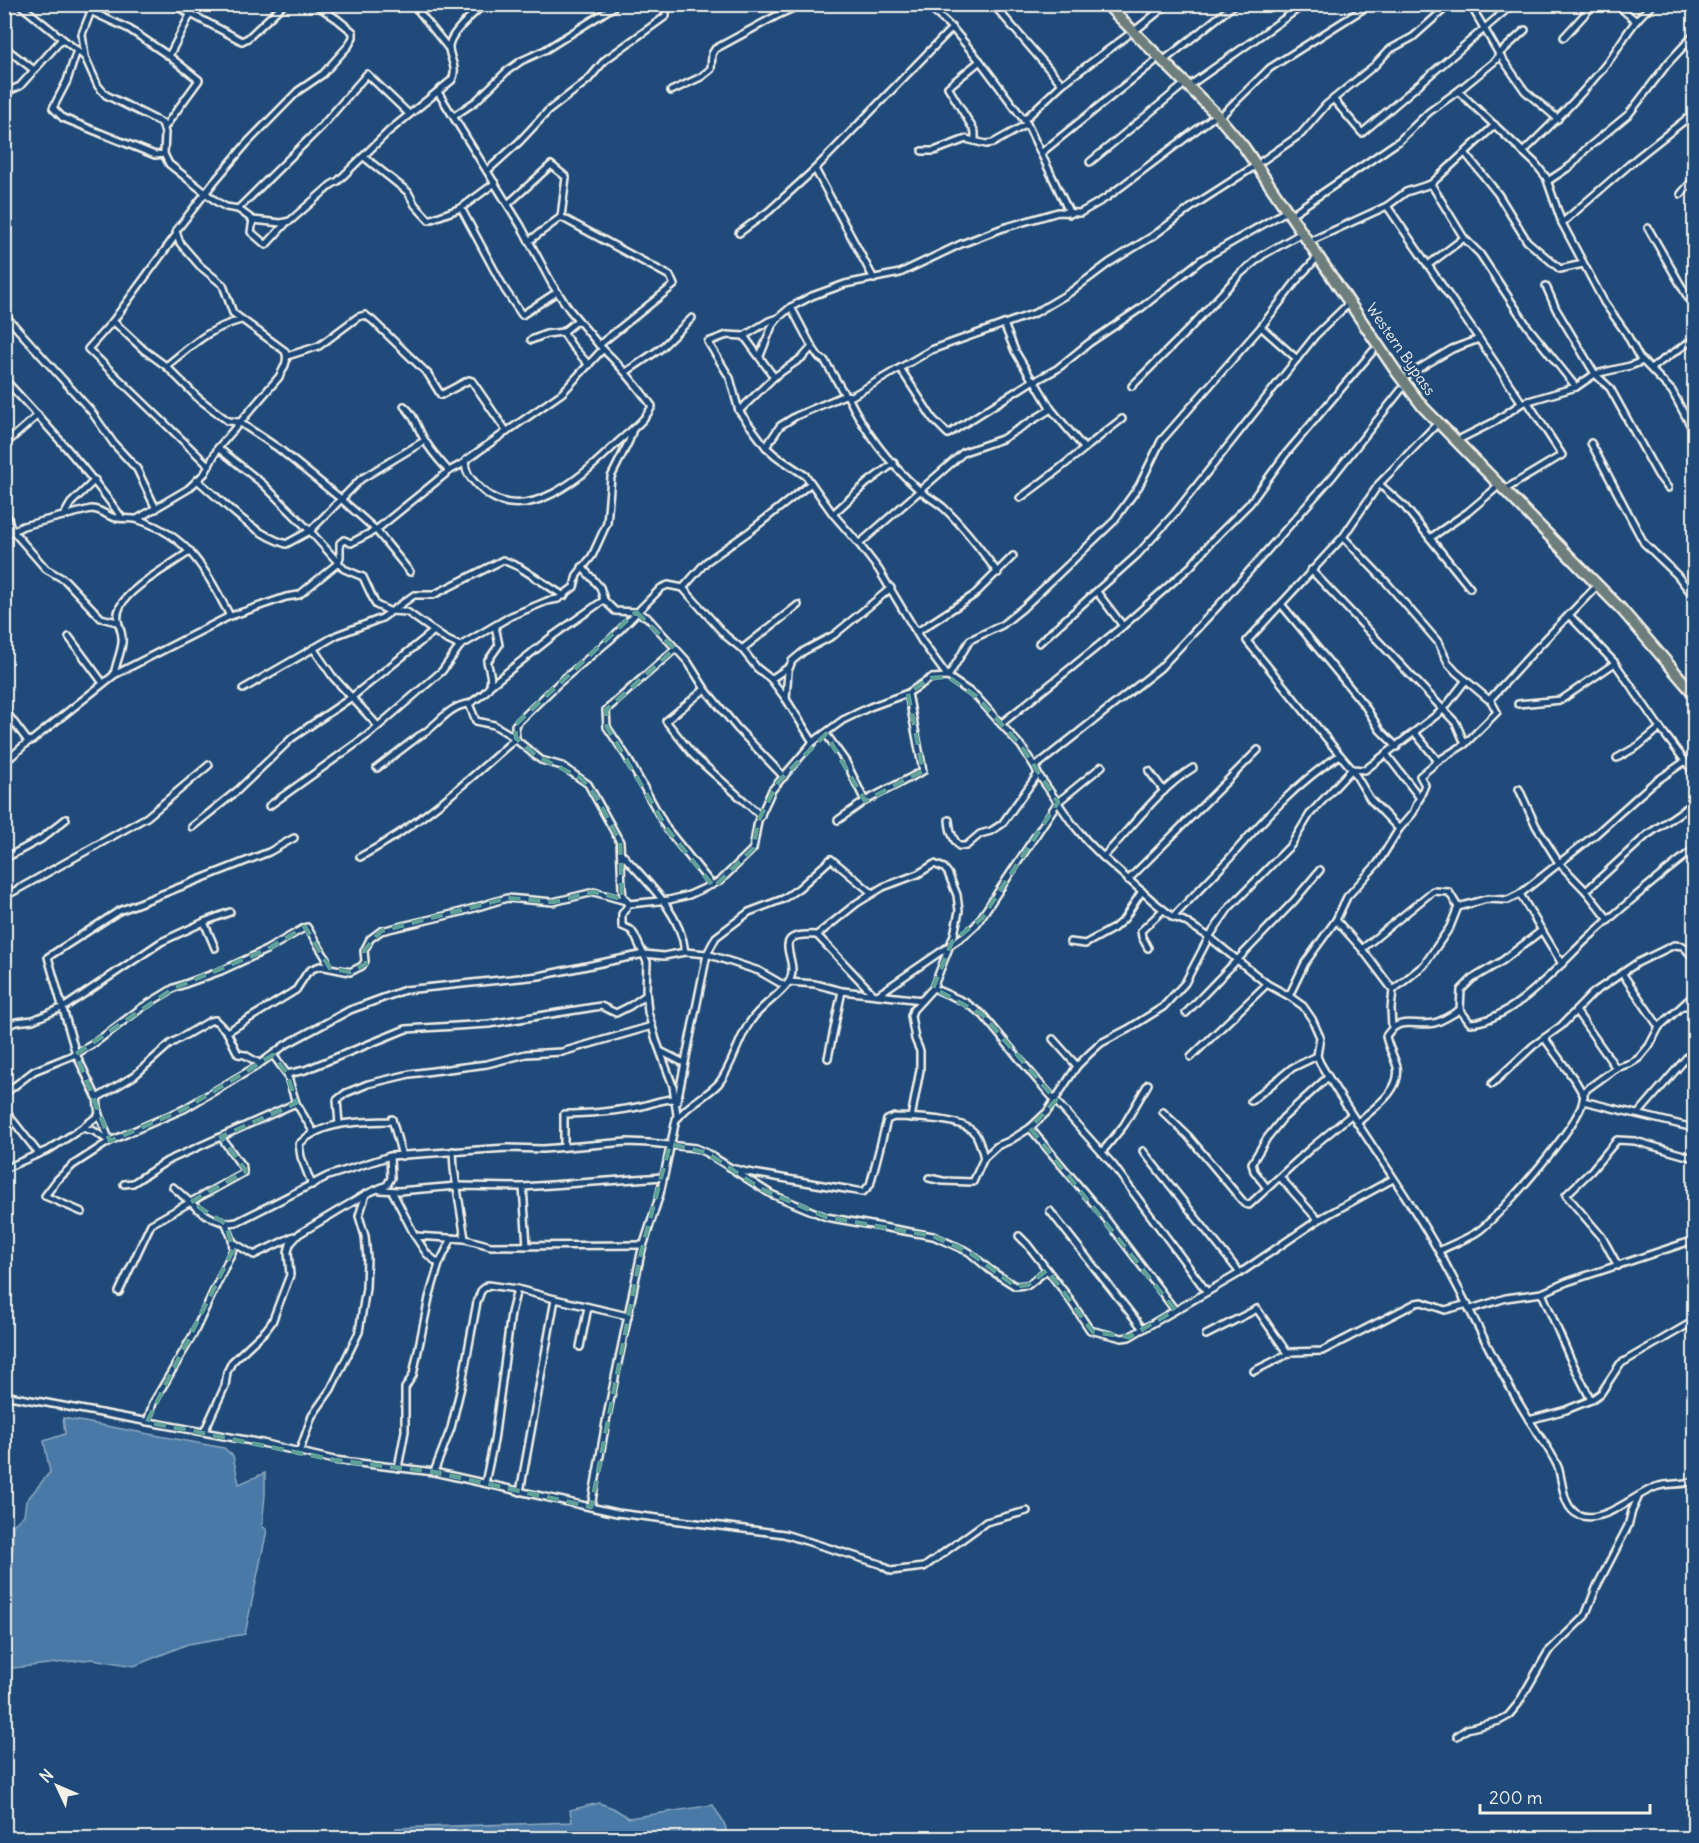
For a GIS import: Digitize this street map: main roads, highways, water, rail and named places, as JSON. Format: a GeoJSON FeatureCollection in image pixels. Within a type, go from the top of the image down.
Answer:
{"type":"FeatureCollection","features":[{"type":"Feature","properties":{"kind":"main road","name":"Western Bypass"},"geometry":{"type":"LineString","coordinates":[[1106,4],[1210,108],[1244,147],[1395,370],[1423,407],[1614,601],[1695,694]]}},
{"type":"Feature","properties":{"kind":"water"},"geometry":{"type":"Polygon","coordinates":[[[63,1418],[224,1448],[233,1456],[239,1484],[265,1473],[262,1526],[267,1530],[245,1634],[188,1644],[134,1666],[92,1659],[5,1669],[5,1553],[13,1550],[13,1525],[24,1515],[26,1501],[50,1472],[44,1441],[65,1434],[63,1418]]]}},
{"type":"Feature","properties":{"kind":"water"},"geometry":{"type":"Polygon","coordinates":[[[599,1803],[629,1818],[713,1805],[725,1825],[728,1838],[396,1838],[396,1828],[572,1822],[570,1810],[599,1803]]]}}]}
